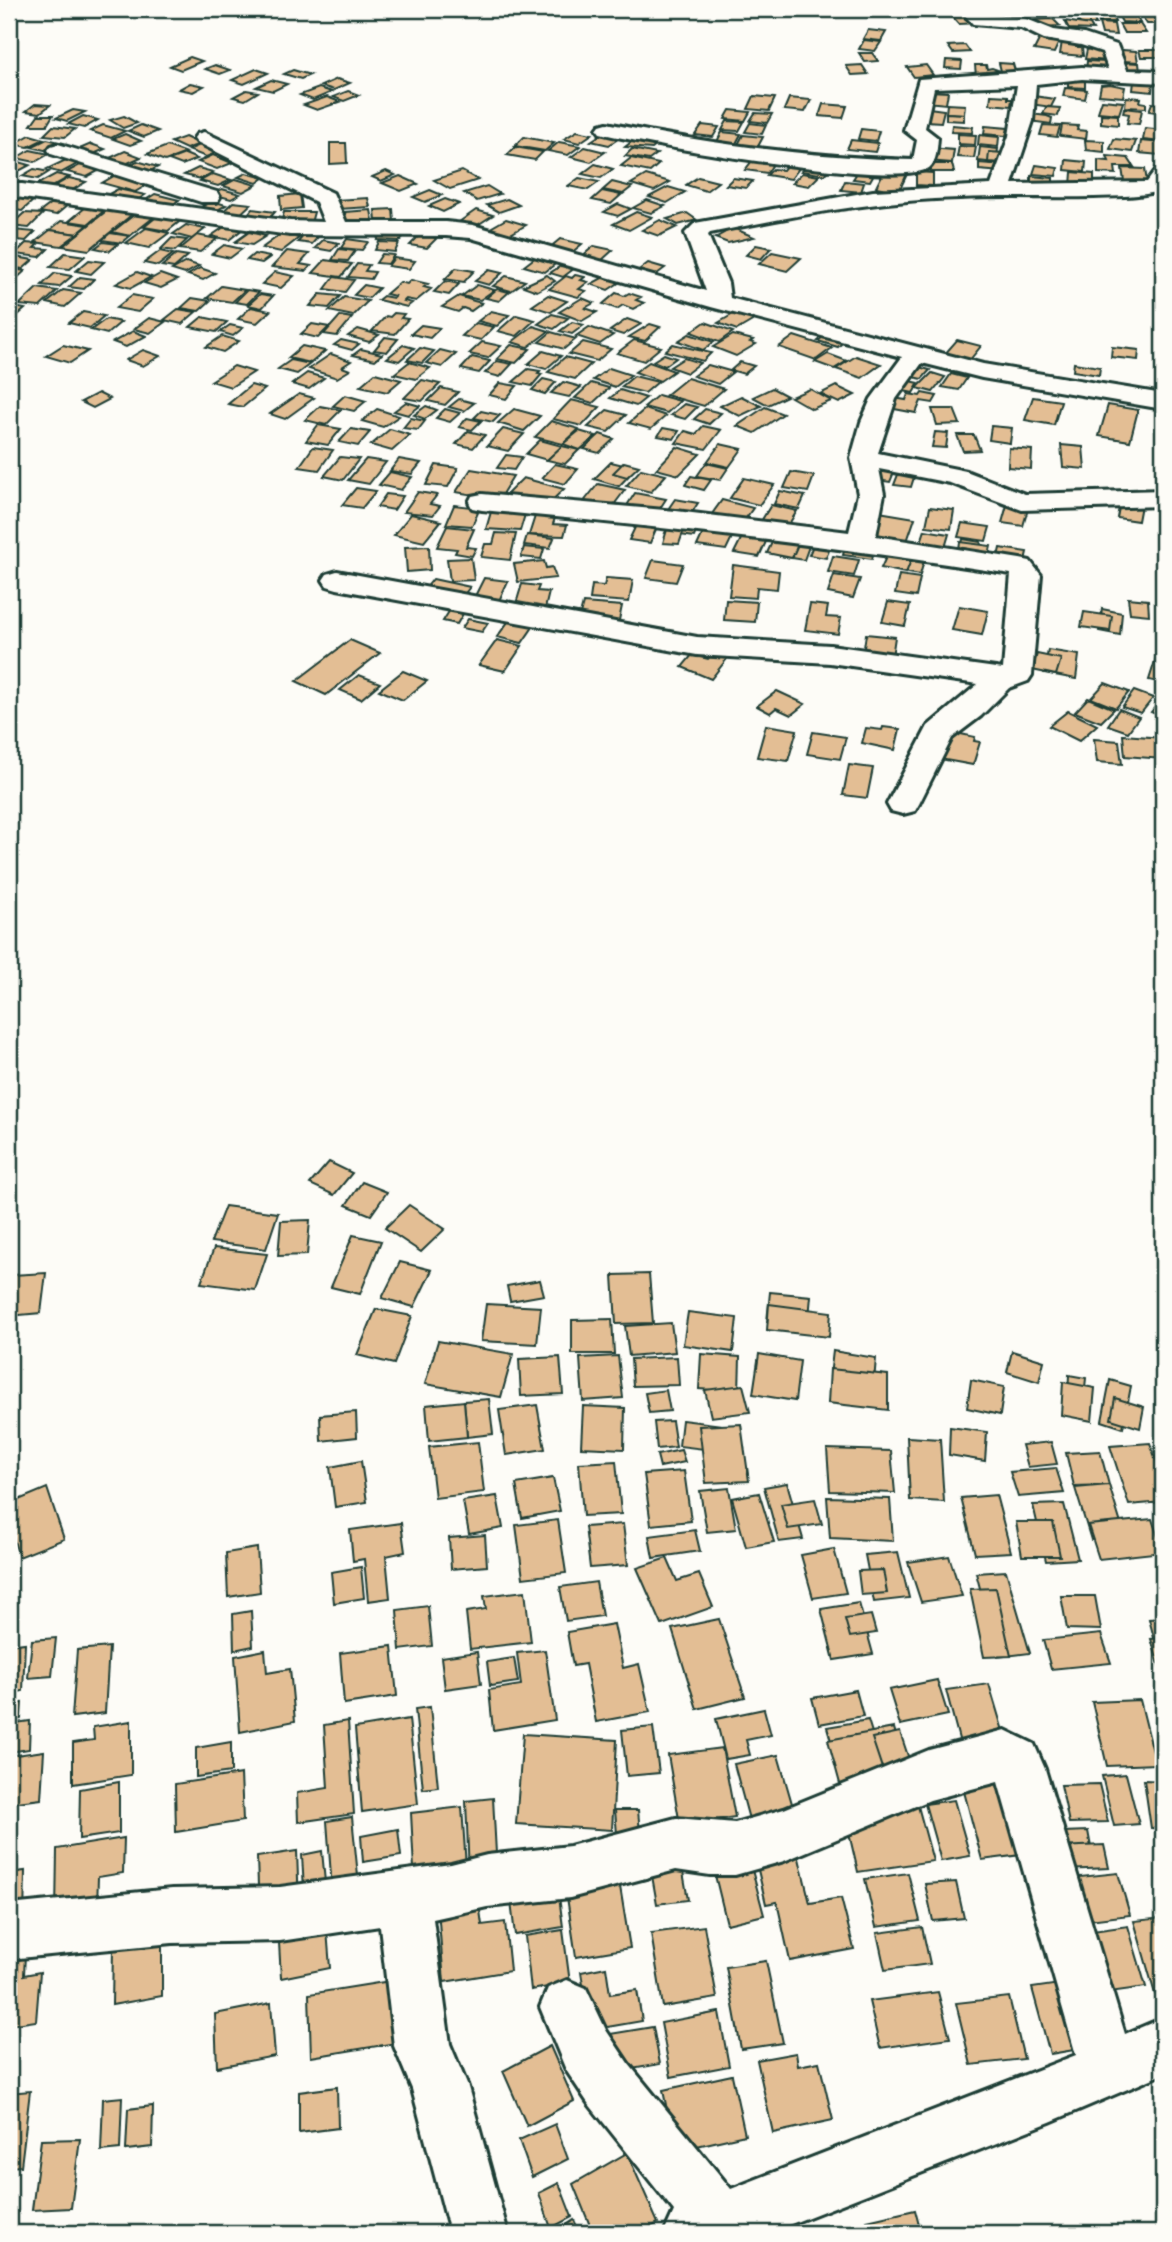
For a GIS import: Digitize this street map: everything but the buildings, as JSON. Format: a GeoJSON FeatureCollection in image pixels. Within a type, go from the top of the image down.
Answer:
{"type":"FeatureCollection","features":[{"type":"Feature","properties":{"kind":"street"},"geometry":{"type":"LineString","coordinates":[[968,9],[979,20],[1024,23],[1050,35],[1084,40],[1110,49],[1119,74]]}},
{"type":"Feature","properties":{"kind":"street"},"geometry":{"type":"LineString","coordinates":[[607,129],[726,153],[849,164],[916,166],[923,163],[928,138],[914,130],[926,83],[1026,79],[1060,74],[1163,77]]}},
{"type":"Feature","properties":{"kind":"street"},"geometry":{"type":"LineString","coordinates":[[999,190],[1011,164],[1028,97],[1026,79]]}},
{"type":"Feature","properties":{"kind":"street"},"geometry":{"type":"LineString","coordinates":[[19,181],[58,150],[84,134]]}},
{"type":"Feature","properties":{"kind":"street"},"geometry":{"type":"LineString","coordinates":[[204,138],[325,198],[338,229]]}},
{"type":"Feature","properties":{"kind":"street"},"geometry":{"type":"LineString","coordinates":[[58,150],[210,198]]}},
{"type":"Feature","properties":{"kind":"street"},"geometry":{"type":"LineString","coordinates":[[824,205],[849,164]]}},
{"type":"Feature","properties":{"kind":"street"},"geometry":{"type":"LineString","coordinates":[[19,181],[290,228],[446,229],[473,232],[719,302],[982,371],[1163,401]]}},
{"type":"Feature","properties":{"kind":"street"},"geometry":{"type":"LineString","coordinates":[[719,302],[717,283],[696,233],[699,230],[824,205],[897,195],[1158,185]]}},
{"type":"Feature","properties":{"kind":"street"},"geometry":{"type":"LineString","coordinates":[[861,542],[871,494],[864,458],[874,422],[884,399],[917,354]]}},
{"type":"Feature","properties":{"kind":"street"},"geometry":{"type":"LineString","coordinates":[[864,458],[957,477],[1022,502],[1163,498]]}},
{"type":"Feature","properties":{"kind":"street"},"geometry":{"type":"LineString","coordinates":[[337,580],[697,646],[830,654],[1002,678],[1017,675],[1027,575],[1024,569],[861,542],[676,519],[482,502]]}},
{"type":"Feature","properties":{"kind":"street"},"geometry":{"type":"LineString","coordinates":[[903,804],[939,733],[970,709],[1002,678]]}},
{"type":"Feature","properties":{"kind":"street"},"geometry":{"type":"LineString","coordinates":[[9,1932],[172,1916],[280,1914],[451,1890],[487,1881],[570,1872],[676,1844],[735,1849],[784,1835],[929,1775],[1005,1755],[1016,1762],[1020,1769],[1108,2069]]}},
{"type":"Feature","properties":{"kind":"street"},"geometry":{"type":"LineString","coordinates":[[403,1896],[422,2046],[440,2087],[480,2233]]}},
{"type":"Feature","properties":{"kind":"street"},"geometry":{"type":"LineString","coordinates":[[567,2007],[586,2050],[601,2074],[706,2228],[1163,2046]]}}]}
